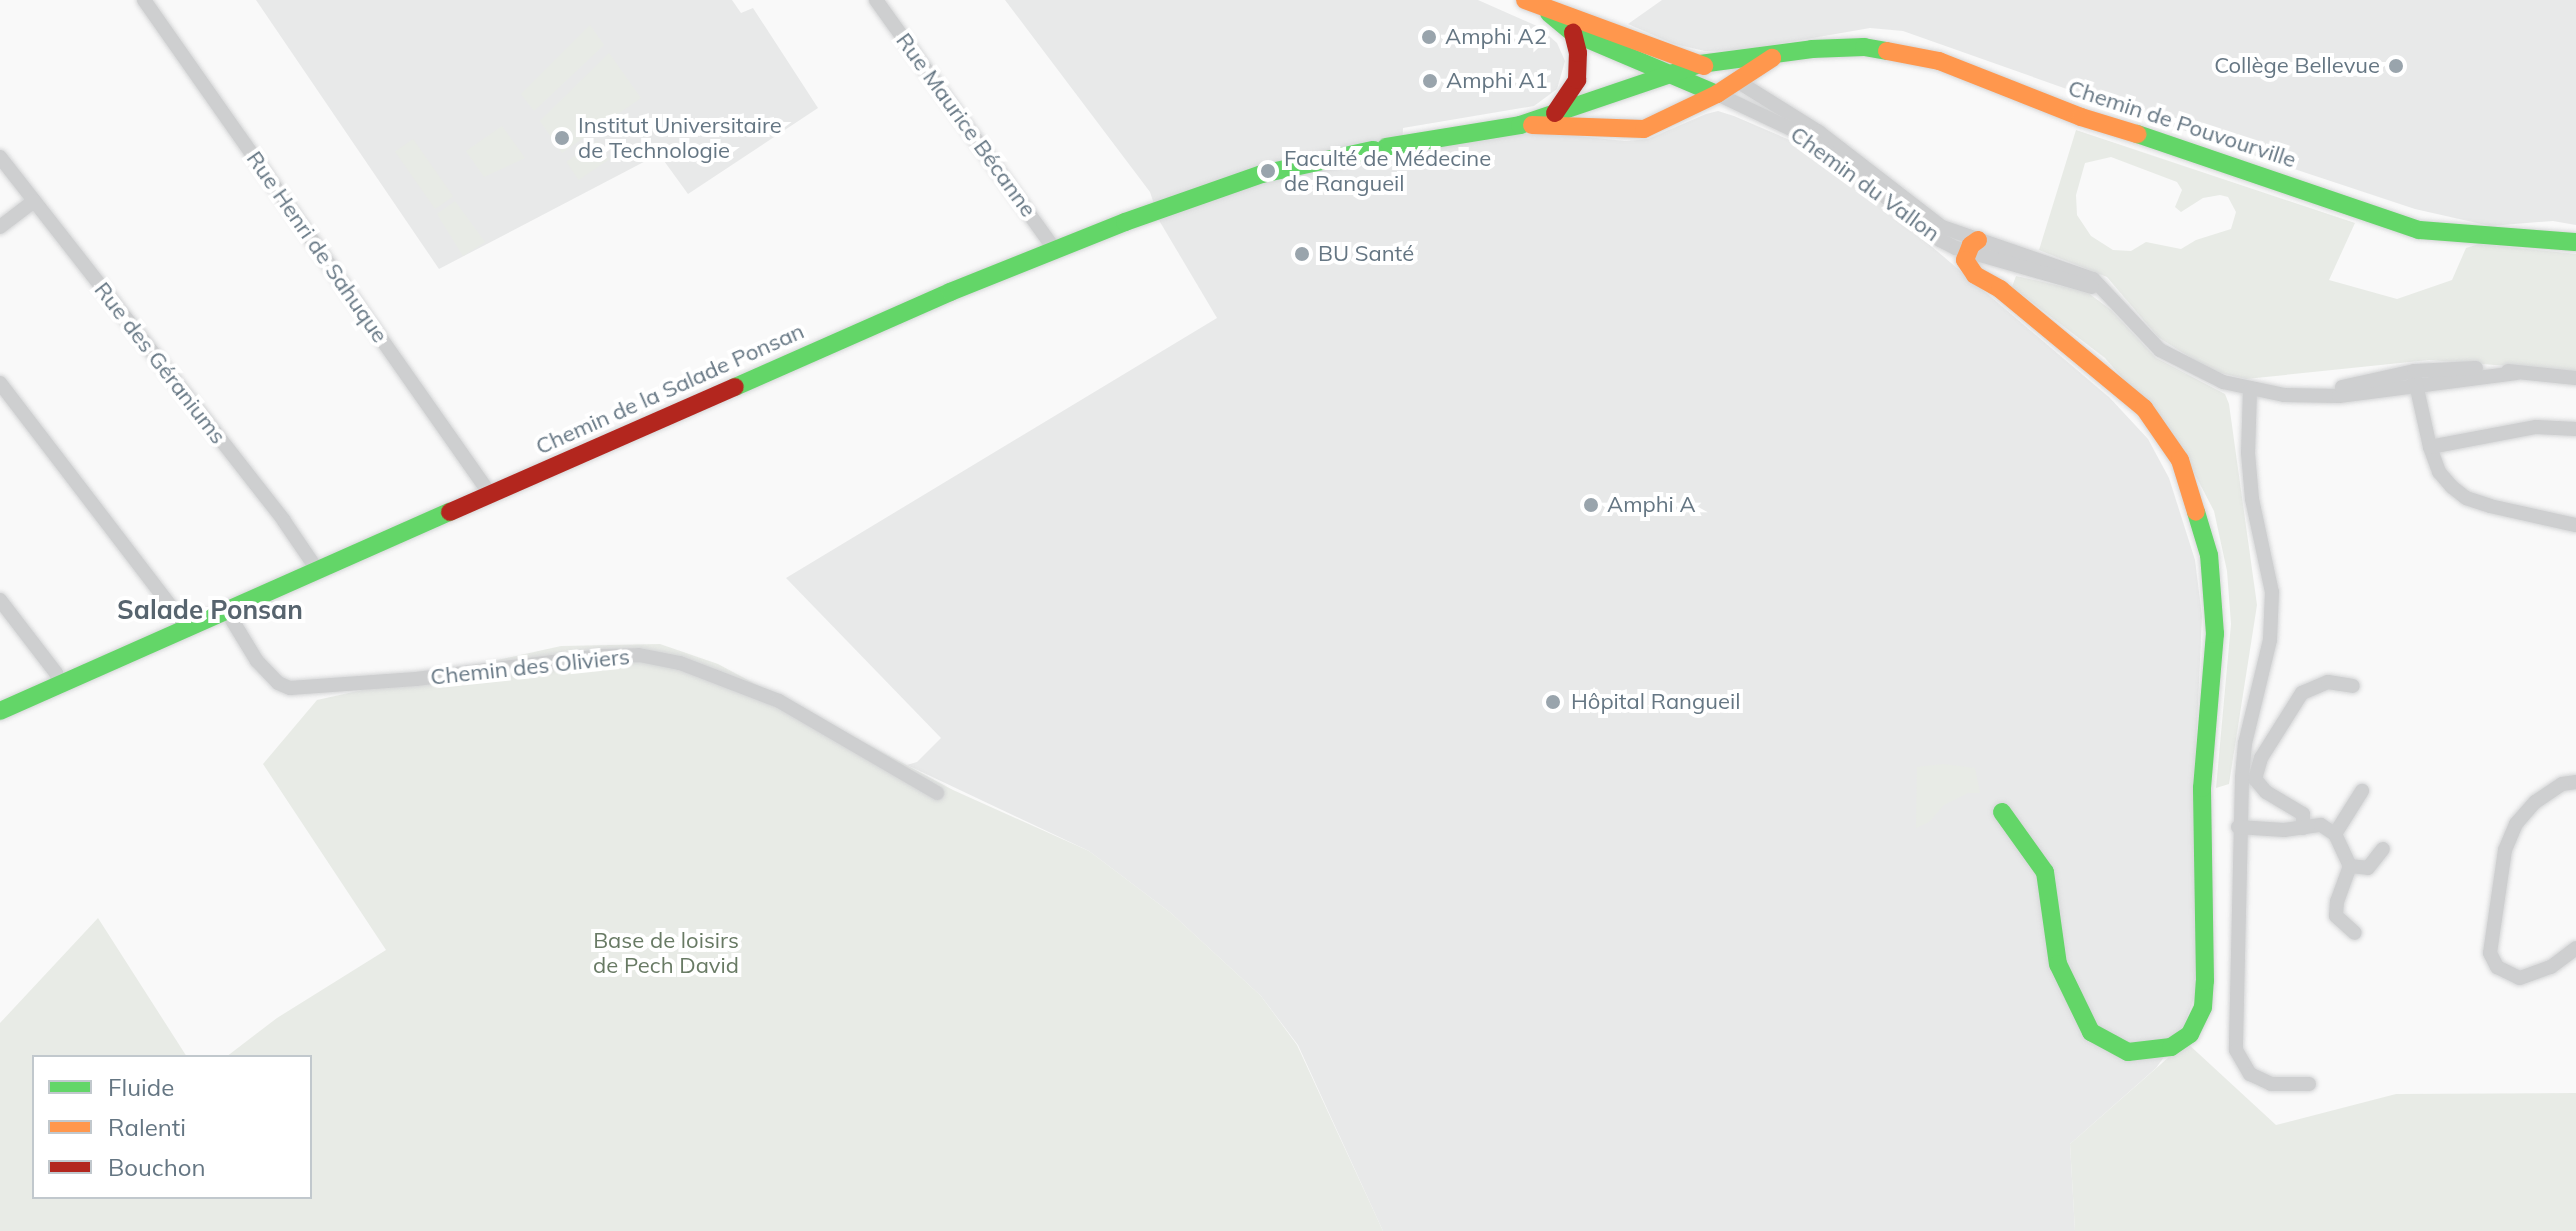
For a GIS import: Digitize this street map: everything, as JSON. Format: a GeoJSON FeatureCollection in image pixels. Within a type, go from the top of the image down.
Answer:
{"type":"FeatureCollection","features":[{"type":"Feature","properties":{"kind":"street","name":"Rue Henri de Sahuque"},"geometry":{"type":"LineString","coordinates":[[144,0],[490,494]]}},
{"type":"Feature","properties":{"kind":"street","name":"Rue Maurice Bécanne"},"geometry":{"type":"LineString","coordinates":[[876,0],[1056,251]]}},
{"type":"Feature","properties":{"kind":"street"},"geometry":{"type":"LineString","coordinates":[[1525,0],[1700,64],[1737,81]]}},
{"type":"Feature","properties":{"kind":"street"},"geometry":{"type":"LineString","coordinates":[[1544,8],[1573,33],[1717,94]]}},
{"type":"Feature","properties":{"kind":"street"},"geometry":{"type":"LineString","coordinates":[[1555,113],[1566,102],[1579,72],[1573,33]]}},
{"type":"Feature","properties":{"kind":"street","name":"Chemin de Pouvourville"},"geometry":{"type":"LineString","coordinates":[[1672,74],[1700,64],[1812,49],[1864,47],[1916,54],[2081,117],[2241,167],[2395,223],[2458,236],[2576,242]]}},
{"type":"Feature","properties":{"kind":"street","name":"Chemin de Pouvourville"},"geometry":{"type":"LineString","coordinates":[[1717,94],[1775,56]]}},
{"type":"Feature","properties":{"kind":"street","name":"Chemin de la Salade Ponsan"},"geometry":{"type":"LineString","coordinates":[[0,711],[936,297],[1056,251],[1262,174],[1379,149],[1520,125],[1672,74]]}},
{"type":"Feature","properties":{"kind":"street","name":"Chemin du Vallon"},"geometry":{"type":"LineString","coordinates":[[1737,81],[1819,132],[1928,218],[1981,248]]}},
{"type":"Feature","properties":{"kind":"street","name":"Chemin de la Salade Ponsan"},"geometry":{"type":"LineString","coordinates":[[1520,125],[1644,129],[1717,94]]}},
{"type":"Feature","properties":{"kind":"street","name":"Chemin du Vallon"},"geometry":{"type":"LineString","coordinates":[[1717,94],[1812,139],[1940,240],[2076,271],[2093,279],[2160,350],[2197,372],[2250,390],[2339,396],[2415,377],[2487,368],[2576,378]]}},
{"type":"Feature","properties":{"kind":"street","name":"Rue des Géraniums"},"geometry":{"type":"LineString","coordinates":[[0,157],[312,557],[318,571]]}},
{"type":"Feature","properties":{"kind":"street"},"geometry":{"type":"LineString","coordinates":[[0,227],[34,201]]}},
{"type":"Feature","properties":{"kind":"street"},"geometry":{"type":"LineString","coordinates":[[1981,248],[1965,260],[1975,275],[2000,289],[2144,408],[2180,460],[2209,555],[2215,634],[2202,788],[2205,981],[2203,1007],[2190,1034],[2171,1047],[2128,1052],[2091,1032],[2058,964],[2045,872],[2002,812]]}},
{"type":"Feature","properties":{"kind":"street"},"geometry":{"type":"LineString","coordinates":[[2415,377],[2430,447],[2439,472],[2466,498],[2576,525]]}},
{"type":"Feature","properties":{"kind":"street"},"geometry":{"type":"LineString","coordinates":[[0,383],[187,628]]}},
{"type":"Feature","properties":{"kind":"street"},"geometry":{"type":"LineString","coordinates":[[2250,390],[2248,453],[2252,499],[2272,592],[2270,640],[2245,743],[2238,827],[2236,1050],[2250,1074],[2271,1084],[2309,1084]]}},
{"type":"Feature","properties":{"kind":"street"},"geometry":{"type":"LineString","coordinates":[[2430,447],[2536,427],[2576,429]]}},
{"type":"Feature","properties":{"kind":"street"},"geometry":{"type":"LineString","coordinates":[[0,600],[56,673],[60,685]]}},
{"type":"Feature","properties":{"kind":"street","name":"Chemin des Oliviers"},"geometry":{"type":"LineString","coordinates":[[226,610],[257,661],[278,683],[290,688],[416,679],[600,656],[639,655],[680,663],[779,701],[937,793]]}},
{"type":"Feature","properties":{"kind":"street"},"geometry":{"type":"LineString","coordinates":[[2303,828],[2303,814],[2266,792],[2255,779],[2261,758],[2302,693],[2328,682],[2353,686]]}},
{"type":"Feature","properties":{"kind":"street"},"geometry":{"type":"LineString","coordinates":[[2576,782],[2562,784],[2535,802],[2516,824],[2505,850],[2490,953],[2497,967],[2511,976],[2536,975],[2570,960],[2576,948]]}},
{"type":"Feature","properties":{"kind":"street"},"geometry":{"type":"LineString","coordinates":[[2335,834],[2362,791]]}},
{"type":"Feature","properties":{"kind":"street"},"geometry":{"type":"LineString","coordinates":[[2238,827],[2303,828],[2321,825],[2335,834],[2350,866],[2337,901],[2336,916],[2355,933]]}},
{"type":"Feature","properties":{"kind":"street"},"geometry":{"type":"LineString","coordinates":[[2350,866],[2368,868],[2383,849]]}},
{"type":"Feature","properties":{"kind":"shaded area","name":"Institut Universitaire de Technologie"},"geometry":{"type":"Polygon","coordinates":[[[256,0],[732,0],[741,13],[753,8],[818,108],[688,194],[659,154],[439,269],[256,0]]]}},
{"type":"Feature","properties":{"kind":"shaded area","name":"Hôpital Rangueil"},"geometry":{"type":"Polygon","coordinates":[[[1005,0],[1478,0],[1539,27],[1557,43],[1565,61],[1557,89],[1534,106],[1403,128],[1402,150],[1535,132],[1626,141],[1648,139],[1706,114],[1718,111],[1734,116],[1799,144],[1871,195],[2110,398],[2148,439],[2169,478],[2195,560],[2202,616],[2193,815],[2199,984],[2182,1032],[2156,1068],[2070,1144],[2075,1231],[1383,1231],[1298,1045],[1261,996],[1171,913],[1089,851],[907,765],[917,762],[941,738],[786,578],[1217,318],[1160,222],[1150,192],[1005,0]]]}},
{"type":"Feature","properties":{"kind":"shaded area","name":"Collège Bellevue"},"geometry":{"type":"Polygon","coordinates":[[[1662,0],[2576,0],[2576,225],[2553,221],[2490,226],[2415,209],[1903,31],[1870,28],[1743,50],[1705,51],[1674,44],[1628,24],[1662,0]]]}},
{"type":"Feature","properties":{"kind":"green space"},"geometry":{"type":"Polygon","coordinates":[[[590,25],[604,45],[534,111],[521,94],[590,25]]]}},
{"type":"Feature","properties":{"kind":"green space"},"geometry":{"type":"Polygon","coordinates":[[[609,53],[641,98],[562,153],[540,121],[609,53]]]}},
{"type":"Feature","properties":{"kind":"green space"},"geometry":{"type":"Polygon","coordinates":[[[502,126],[525,158],[484,177],[466,151],[502,126]]]}},
{"type":"Feature","properties":{"kind":"green space"},"geometry":{"type":"Polygon","coordinates":[[[2076,130],[2355,223],[2329,280],[2397,299],[2452,280],[2466,248],[2479,244],[2576,254],[2576,371],[2429,360],[2246,379],[2212,371],[2158,337],[2107,277],[2039,250],[2076,130]],[[2111,157],[2085,163],[2076,195],[2077,215],[2091,236],[2113,250],[2131,251],[2146,242],[2181,249],[2196,240],[2231,229],[2236,212],[2228,197],[2203,198],[2181,212],[2175,207],[2182,190],[2177,182],[2111,157]]]}},
{"type":"Feature","properties":{"kind":"green space"},"geometry":{"type":"Polygon","coordinates":[[[413,139],[453,196],[435,209],[395,152],[413,139]]]}},
{"type":"Feature","properties":{"kind":"green space"},"geometry":{"type":"Polygon","coordinates":[[[597,141],[609,159],[579,180],[566,162],[597,141]]]}},
{"type":"Feature","properties":{"kind":"green space"},"geometry":{"type":"Polygon","coordinates":[[[455,201],[485,242],[463,256],[437,214],[455,201]]]}},
{"type":"Feature","properties":{"kind":"green space"},"geometry":{"type":"Polygon","coordinates":[[[2016,276],[2087,292],[2111,310],[2156,358],[2225,394],[2229,404],[2257,605],[2229,784],[2216,788],[2231,624],[2227,571],[2214,511],[2178,442],[2105,358],[2012,287],[2016,276]]]}},
{"type":"Feature","properties":{"kind":"green space","name":"Base de loisirs de Pech David"},"geometry":{"type":"Polygon","coordinates":[[[660,644],[718,664],[953,790],[1089,851],[1171,913],[1261,996],[1297,1045],[1383,1231],[0,1231],[0,1023],[98,918],[186,1055],[32,1055],[32,1199],[312,1199],[312,1055],[229,1055],[277,1018],[386,950],[263,764],[317,700],[561,646],[660,644]]]}},
{"type":"Feature","properties":{"kind":"green space"},"geometry":{"type":"Polygon","coordinates":[[[1943,764],[1975,768],[1980,793],[1968,793],[1944,805],[1929,822],[1916,828],[1917,767],[1943,764]]]}},
{"type":"Feature","properties":{"kind":"green space"},"geometry":{"type":"Polygon","coordinates":[[[2186,1042],[2276,1125],[2396,1094],[2576,1093],[2576,1231],[2075,1231],[2070,1144],[2186,1042]]]}},
{"type":"Feature","properties":{"kind":"traffic: fast"},"geometry":{"type":"LineString","coordinates":[[1549,13],[1573,33],[1717,94]]}},
{"type":"Feature","properties":{"kind":"traffic: fast"},"geometry":{"type":"LineString","coordinates":[[1386,147],[1520,125],[1700,64],[1812,49],[1864,47],[1887,51]]}},
{"type":"Feature","properties":{"kind":"traffic: fast"},"geometry":{"type":"LineString","coordinates":[[2137,134],[2419,230],[2576,242]]}},
{"type":"Feature","properties":{"kind":"traffic: fast"},"geometry":{"type":"LineString","coordinates":[[735,387],[950,292],[1125,222],[1262,174],[1373,150]]}},
{"type":"Feature","properties":{"kind":"traffic: fast"},"geometry":{"type":"LineString","coordinates":[[0,711],[450,512]]}},
{"type":"Feature","properties":{"kind":"traffic: fast"},"geometry":{"type":"LineString","coordinates":[[2002,812],[2045,872],[2058,964],[2091,1032],[2128,1052],[2171,1047],[2190,1034],[2203,1007],[2205,981],[2202,788],[2215,634],[2209,555],[2196,512]]}},
{"type":"Feature","properties":{"kind":"traffic: slow"},"geometry":{"type":"LineString","coordinates":[[1525,0],[1704,66]]}},
{"type":"Feature","properties":{"kind":"traffic: slow"},"geometry":{"type":"LineString","coordinates":[[1887,51],[1939,61],[2081,117],[2137,134]]}},
{"type":"Feature","properties":{"kind":"traffic: slow"},"geometry":{"type":"LineString","coordinates":[[1532,125],[1644,129],[1717,94],[1772,58]]}},
{"type":"Feature","properties":{"kind":"traffic: slow"},"geometry":{"type":"LineString","coordinates":[[1978,240],[1971,245],[1965,260],[1975,275],[2000,289],[2144,408],[2180,460],[2196,512]]}},
{"type":"Feature","properties":{"kind":"traffic: jam"},"geometry":{"type":"LineString","coordinates":[[1555,113],[1577,80],[1578,53],[1573,33]]}},
{"type":"Feature","properties":{"kind":"traffic: jam"},"geometry":{"type":"LineString","coordinates":[[450,512],[735,387]]}},
{"type":"Feature","properties":{"kind":"place","name":"Amphi A2"},"geometry":{"type":"Point","coordinates":[1429,37]}},
{"type":"Feature","properties":{"kind":"place","name":"Collège Bellevue"},"geometry":{"type":"Point","coordinates":[2396,66]}},
{"type":"Feature","properties":{"kind":"place","name":"Amphi A1"},"geometry":{"type":"Point","coordinates":[1430,81]}},
{"type":"Feature","properties":{"kind":"place","name":"Institut Universitaire de Technologie"},"geometry":{"type":"Point","coordinates":[562,138]}},
{"type":"Feature","properties":{"kind":"place","name":"Faculté de Médecine de Rangueil"},"geometry":{"type":"Point","coordinates":[1268,171]}},
{"type":"Feature","properties":{"kind":"place","name":"BU Santé"},"geometry":{"type":"Point","coordinates":[1302,254]}},
{"type":"Feature","properties":{"kind":"place","name":"Amphi A"},"geometry":{"type":"Point","coordinates":[1591,505]}},
{"type":"Feature","properties":{"kind":"place","name":"Hôpital Rangueil"},"geometry":{"type":"Point","coordinates":[1553,702]}},
{"type":"Feature","properties":{"kind":"district","name":"Salade Ponsan"},"geometry":{"type":"Point","coordinates":[210,610]}}]}
